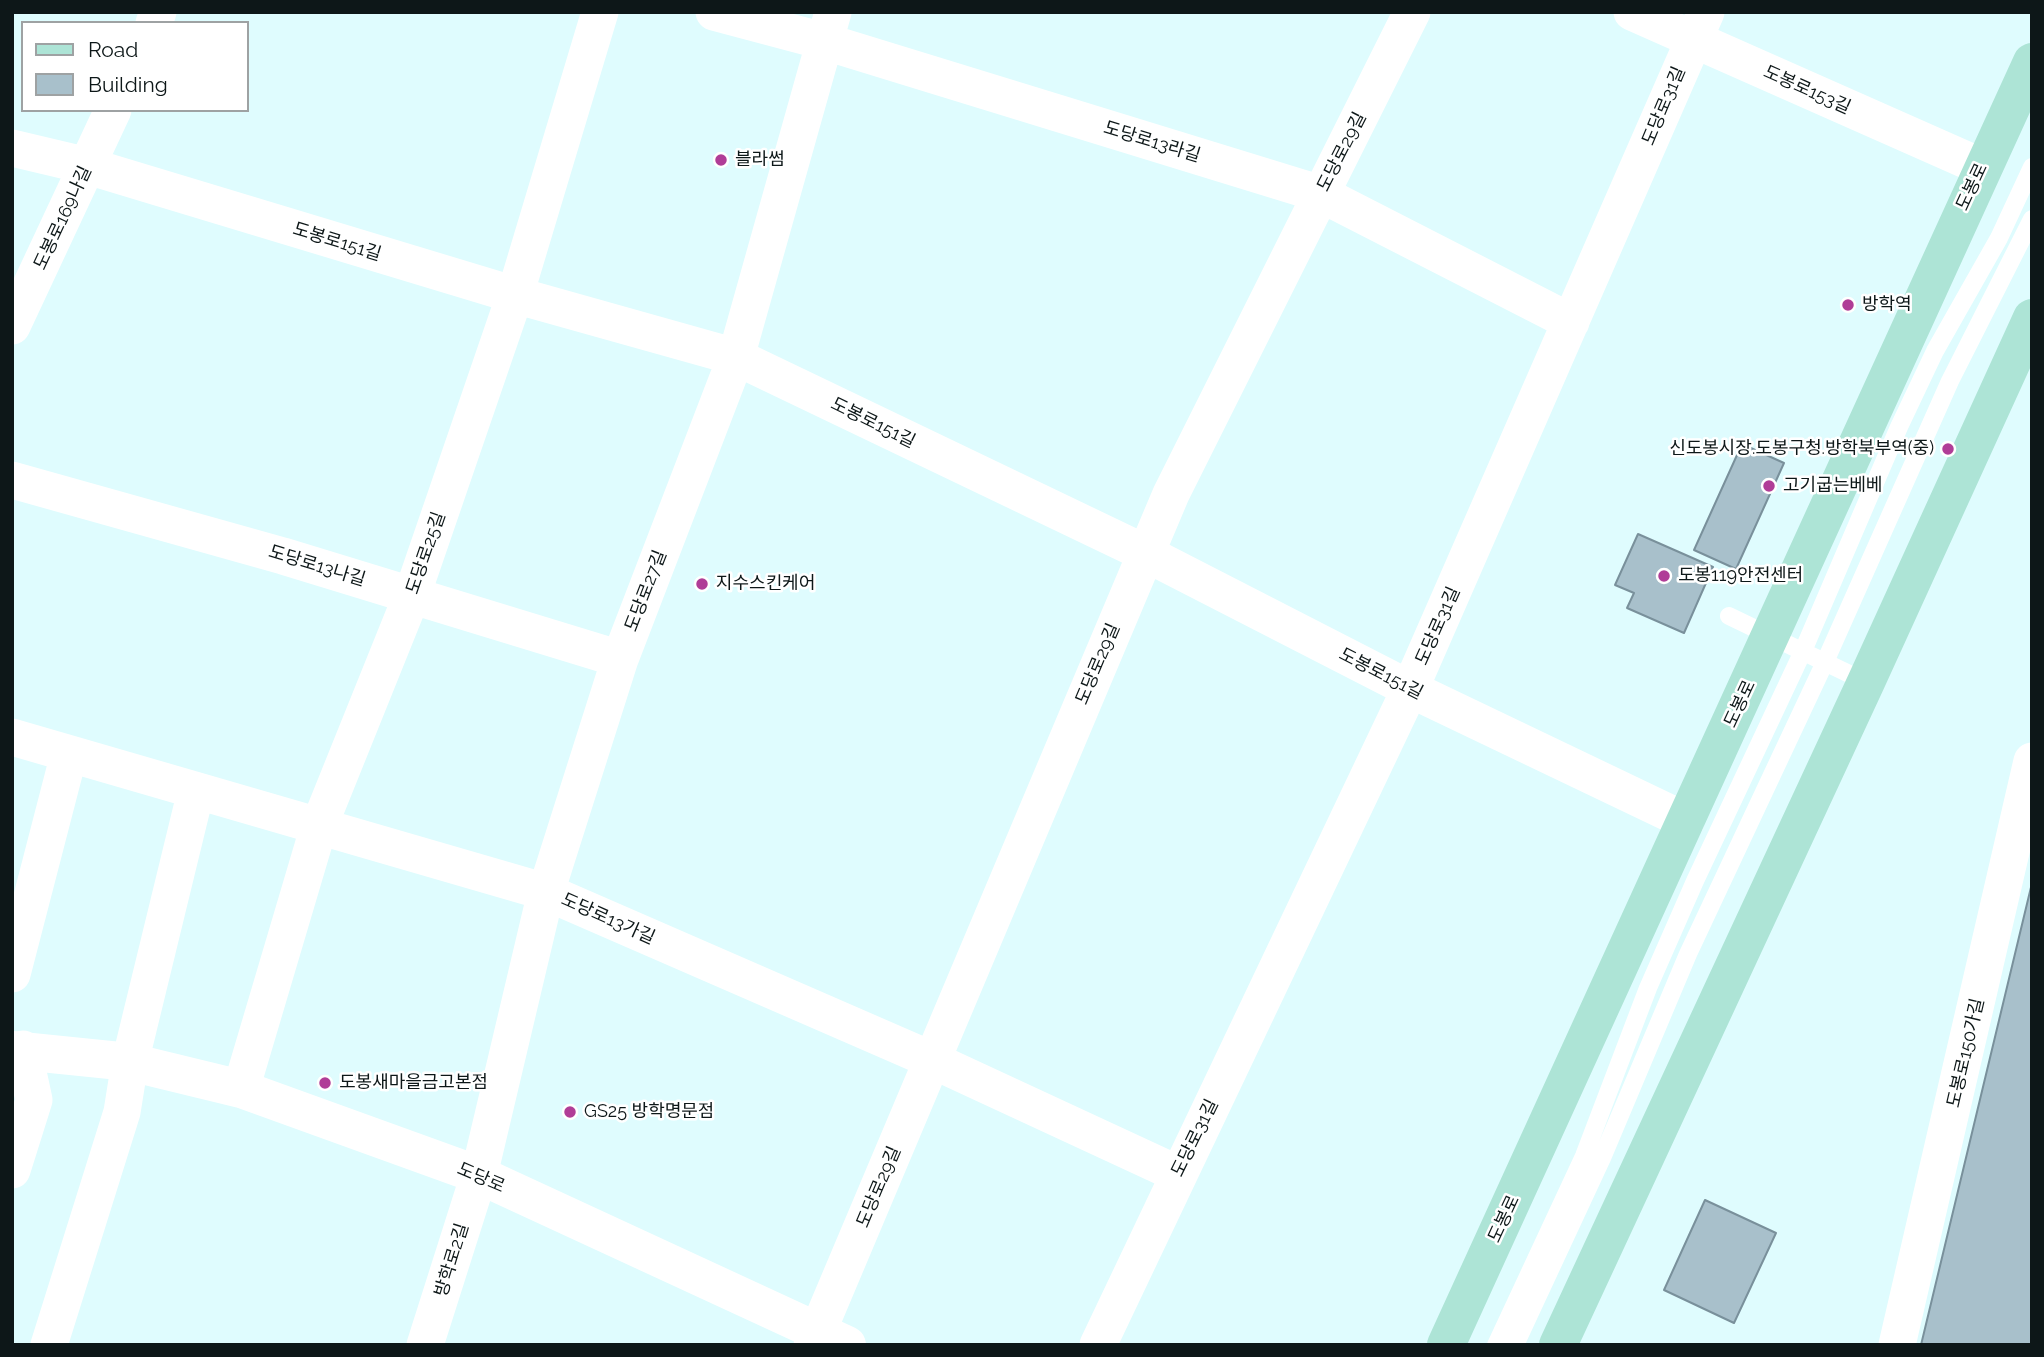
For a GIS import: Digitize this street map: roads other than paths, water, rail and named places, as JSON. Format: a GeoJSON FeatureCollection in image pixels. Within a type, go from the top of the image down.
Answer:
{"type":"FeatureCollection","features":[{"type":"Feature","properties":{"kind":"main road","name":"도봉로"},"geometry":{"type":"LineString","coordinates":[[1446,1345],[1686,821],[1787,644],[1982,167],[2032,62]]}},
{"type":"Feature","properties":{"kind":"main road"},"geometry":{"type":"LineString","coordinates":[[1558,1345],[1867,682],[2031,320]]}},
{"type":"Feature","properties":{"kind":"main road","name":"도당로"},"geometry":{"type":"LineString","coordinates":[[17,1049],[130,1062],[241,1089],[479,1175],[826,1340]]}},
{"type":"Feature","properties":{"kind":"street","name":"도당로25길"},"geometry":{"type":"LineString","coordinates":[[241,1089],[319,827],[412,595],[514,295],[600,12]]}},
{"type":"Feature","properties":{"kind":"street","name":"도당로13라길"},"geometry":{"type":"LineString","coordinates":[[714,12],[828,27],[1321,194],[1571,322]]}},
{"type":"Feature","properties":{"kind":"street","name":"도당로29길"},"geometry":{"type":"LineString","coordinates":[[826,1340],[932,1060],[1171,494],[1412,12]]}},
{"type":"Feature","properties":{"kind":"street","name":"도봉로153길"},"geometry":{"type":"LineString","coordinates":[[1632,12],[1699,26],[1982,167]]}},
{"type":"Feature","properties":{"kind":"street","name":"도당로31길"},"geometry":{"type":"LineString","coordinates":[[1098,1345],[1410,689],[1699,26]]}},
{"type":"Feature","properties":{"kind":"street","name":"도당로27길"},"geometry":{"type":"LineString","coordinates":[[479,1175],[546,892],[620,659],[736,357],[828,27]]}},
{"type":"Feature","properties":{"kind":"street","name":"도봉로169나길"},"geometry":{"type":"LineString","coordinates":[[12,326],[112,112]]}},
{"type":"Feature","properties":{"kind":"street","name":"도봉로151길"},"geometry":{"type":"LineString","coordinates":[[12,148],[88,166],[514,295],[736,357],[1145,553],[1410,689],[1686,821]]}},
{"type":"Feature","properties":{"kind":"street","name":"도당로13나길"},"geometry":{"type":"LineString","coordinates":[[12,480],[412,595],[620,659]]}},
{"type":"Feature","properties":{"kind":"street","name":"도당로13가길"},"geometry":{"type":"LineString","coordinates":[[12,737],[546,892],[932,1060],[1178,1174]]}},
{"type":"Feature","properties":{"kind":"street"},"geometry":{"type":"LineString","coordinates":[[12,974],[69,754]]}},
{"type":"Feature","properties":{"kind":"street","name":"도봉로150가길"},"geometry":{"type":"LineString","coordinates":[[1897,1345],[2032,761]]}},
{"type":"Feature","properties":{"kind":"street"},"geometry":{"type":"LineString","coordinates":[[49,1345],[122,1112],[130,1062],[196,791]]}},
{"type":"Feature","properties":{"kind":"street"},"geometry":{"type":"LineString","coordinates":[[12,1170],[34,1100],[17,1049]]}},
{"type":"Feature","properties":{"kind":"street","name":"방학로2길"},"geometry":{"type":"LineString","coordinates":[[425,1345],[479,1175]]}},
{"type":"Feature","properties":{"kind":"lane"},"geometry":{"type":"LineString","coordinates":[[1496,1345],[1584,1156],[1648,988],[1695,881],[1787,644],[1934,351],[1999,238],[2032,167]]}},
{"type":"Feature","properties":{"kind":"lane"},"geometry":{"type":"LineString","coordinates":[[1516,1345],[1602,1158],[1688,954],[1825,662],[1950,381],[2032,219]]}},
{"type":"Feature","properties":{"kind":"lane"},"geometry":{"type":"LineString","coordinates":[[1729,616],[1867,682]]}},
{"type":"Feature","properties":{"kind":"place","name":"블라썸"},"geometry":{"type":"Point","coordinates":[721,160]}},
{"type":"Feature","properties":{"kind":"place","name":"방학역"},"geometry":{"type":"Point","coordinates":[1848,305]}},
{"type":"Feature","properties":{"kind":"place","name":"신도봉시장.도봉구청.방학북부역(중)"},"geometry":{"type":"Point","coordinates":[1948,449]}},
{"type":"Feature","properties":{"kind":"place","name":"고기굽는베베"},"geometry":{"type":"Point","coordinates":[1769,486]}},
{"type":"Feature","properties":{"kind":"place","name":"도봉119안전센터"},"geometry":{"type":"Point","coordinates":[1664,576]}},
{"type":"Feature","properties":{"kind":"place","name":"지수스킨케어"},"geometry":{"type":"Point","coordinates":[702,584]}},
{"type":"Feature","properties":{"kind":"place","name":"도봉새마을금고본점"},"geometry":{"type":"Point","coordinates":[325,1083]}},
{"type":"Feature","properties":{"kind":"place","name":"GS25 방학명문점"},"geometry":{"type":"Point","coordinates":[570,1112]}}]}
